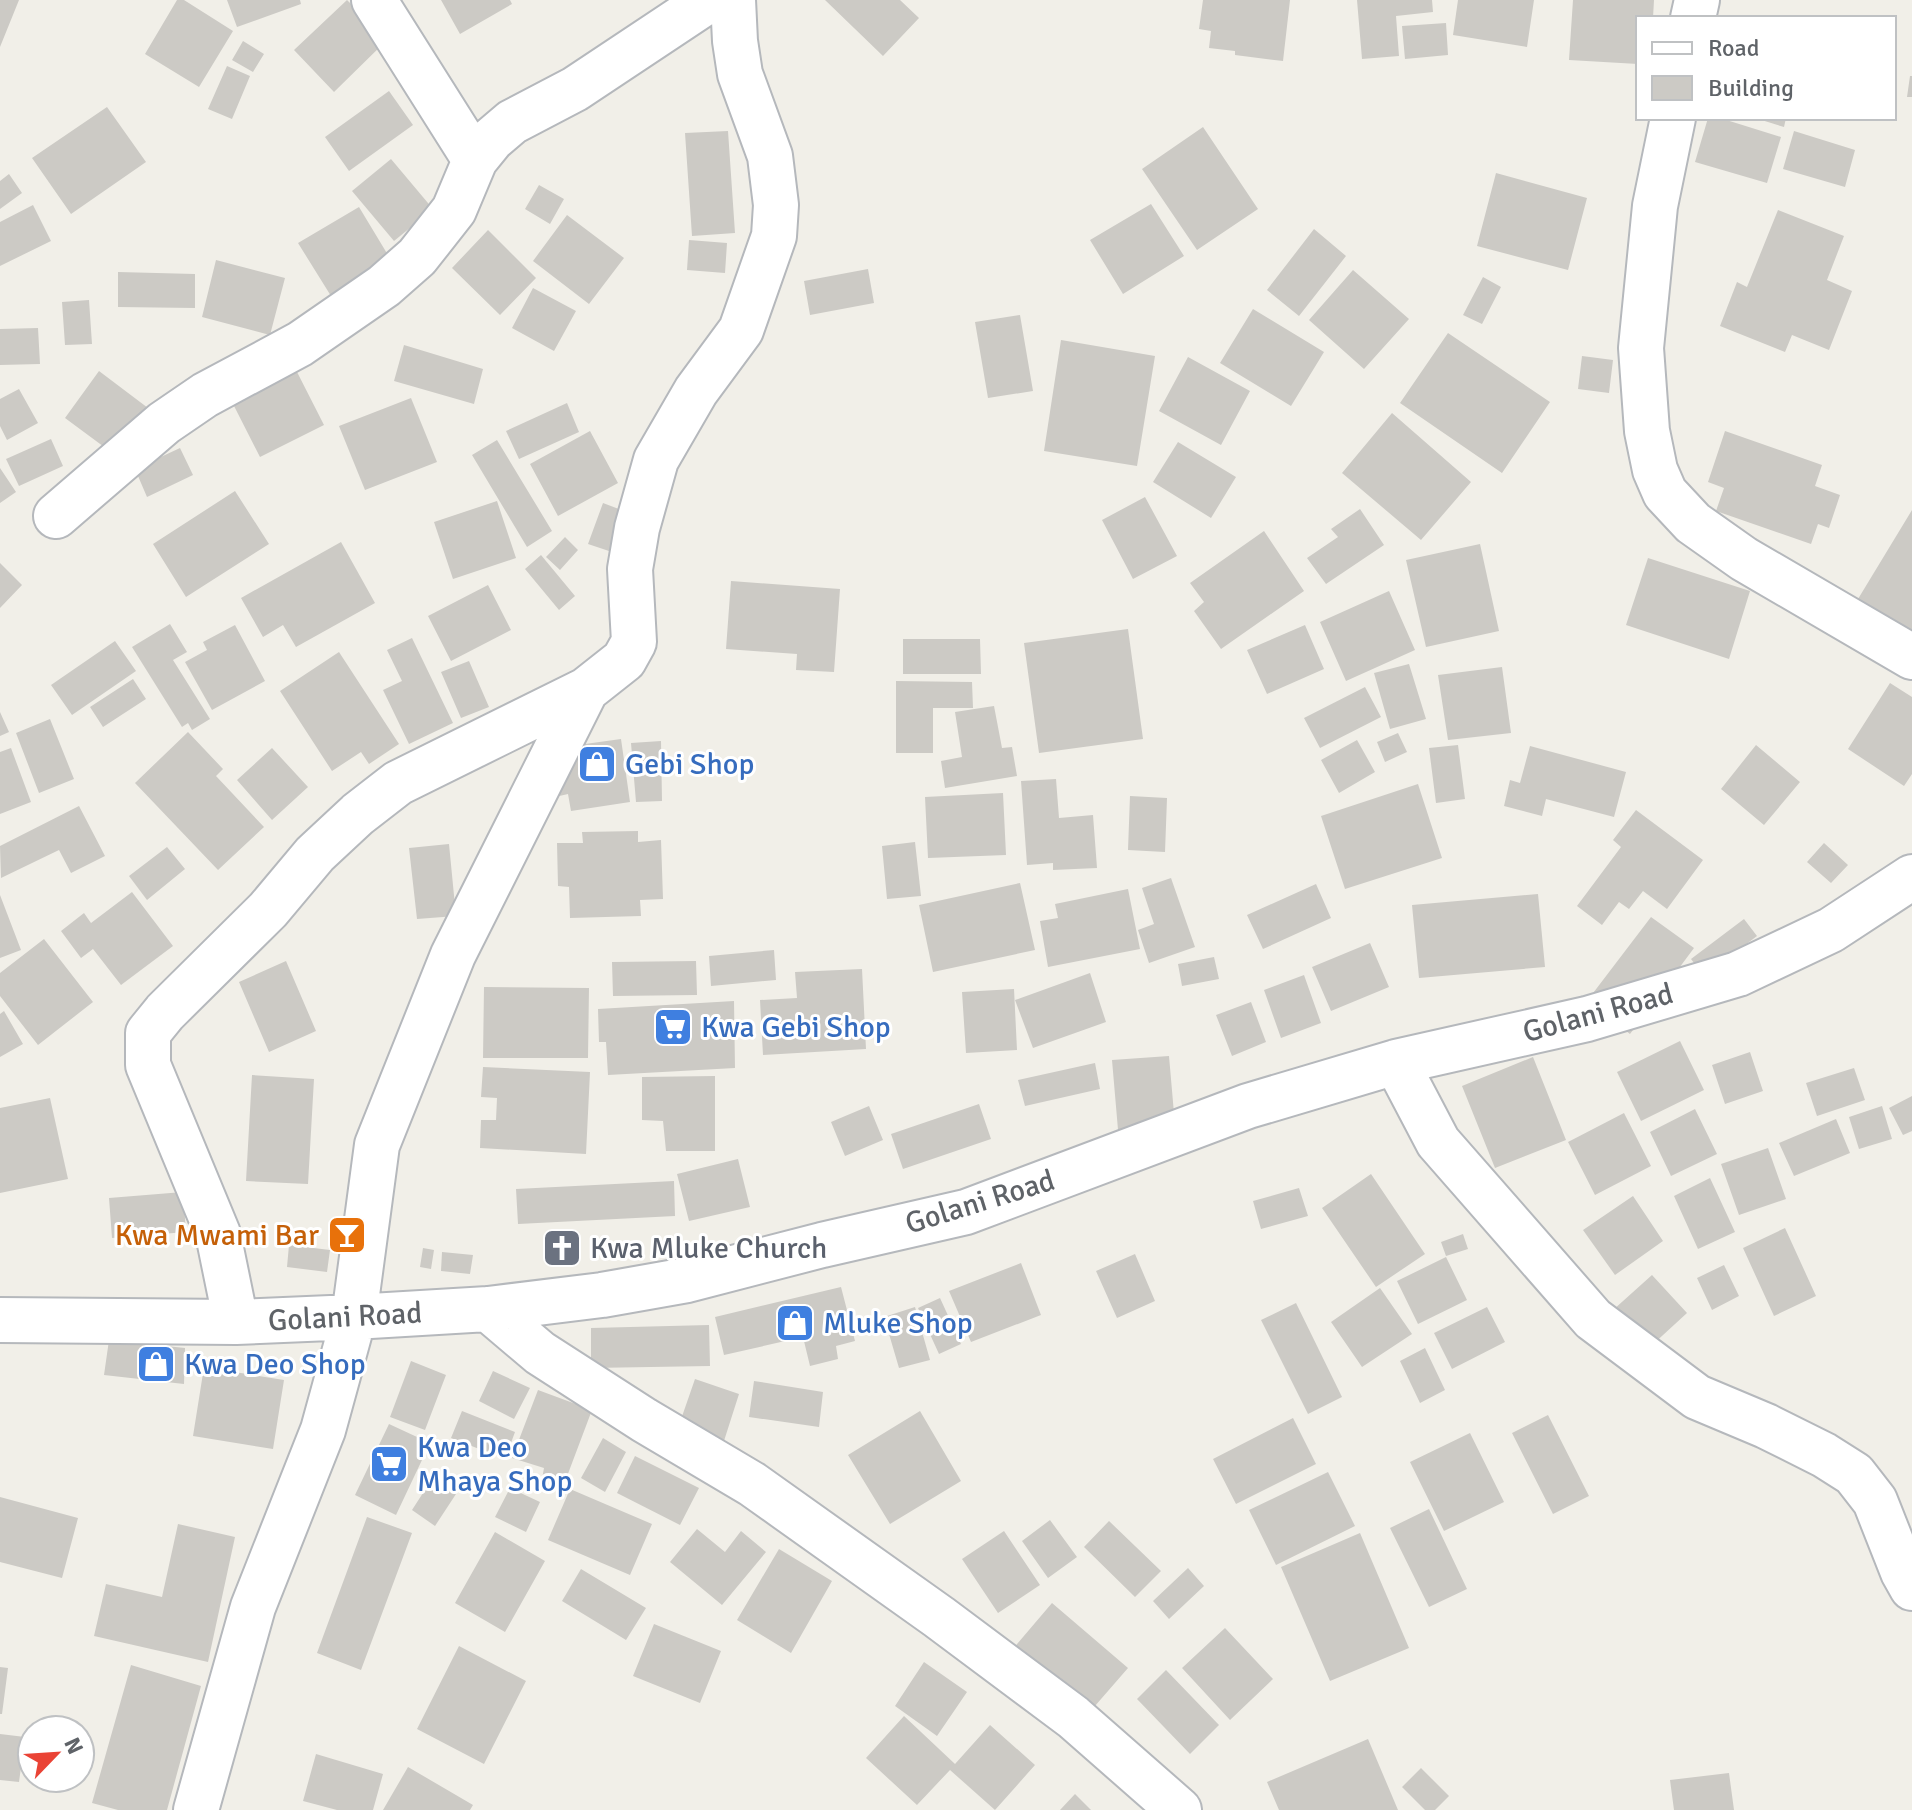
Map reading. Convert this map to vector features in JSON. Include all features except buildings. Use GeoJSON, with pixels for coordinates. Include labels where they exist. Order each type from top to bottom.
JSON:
{"type":"FeatureCollection","features":[{"type":"Feature","properties":{"kind":"street"},"geometry":{"type":"LineString","coordinates":[[374,0],[475,160]]}},
{"type":"Feature","properties":{"kind":"street"},"geometry":{"type":"LineString","coordinates":[[56,516],[164,423],[205,395],[300,344],[384,286],[417,257],[454,210],[475,160],[492,139],[512,122],[575,89],[709,0]]}},
{"type":"Feature","properties":{"kind":"street"},"geometry":{"type":"LineString","coordinates":[[236,1322],[218,1234],[148,1065],[148,1033],[165,1012],[268,910],[315,854],[358,814],[398,783],[586,690],[624,660],[634,642],[630,569],[637,528],[656,460],[696,391],[741,330],[774,236],[776,205],[770,156],[740,74],[733,0]]}},
{"type":"Feature","properties":{"kind":"street"},"geometry":{"type":"LineString","coordinates":[[1673,120],[1655,206],[1641,348],[1647,431],[1655,470],[1665,493],[1693,523],[1744,559],[1912,657]]}},
{"type":"Feature","properties":{"kind":"street"},"geometry":{"type":"LineString","coordinates":[[196,1810],[253,1607],[323,1430],[354,1317],[377,1145],[453,955],[586,690]]}},
{"type":"Feature","properties":{"kind":"street","name":"Golani Road"},"geometry":{"type":"LineString","coordinates":[[0,1320],[236,1322],[354,1317],[488,1309],[602,1295],[687,1280],[966,1212],[1248,1106],[1396,1062],[1587,1019],[1738,974],[1831,930],[1912,877]]}},
{"type":"Feature","properties":{"kind":"street"},"geometry":{"type":"LineString","coordinates":[[1396,1062],[1438,1142],[1593,1319],[1697,1397],[1824,1455],[1854,1474],[1875,1501],[1912,1588]]}},
{"type":"Feature","properties":{"kind":"street"},"geometry":{"type":"LineString","coordinates":[[488,1309],[540,1353],[752,1484],[939,1617],[1073,1717],[1179,1810]]}},
{"type":"Feature","properties":{"kind":"place","name":"Gebi Shop"},"geometry":{"type":"Point","coordinates":[597,764]}},
{"type":"Feature","properties":{"kind":"place","name":"Kwa Gebi Shop"},"geometry":{"type":"Point","coordinates":[673,1027]}},
{"type":"Feature","properties":{"kind":"place","name":"Kwa Mwami Bar"},"geometry":{"type":"Point","coordinates":[347,1235]}},
{"type":"Feature","properties":{"kind":"place","name":"Kwa Mluke Church"},"geometry":{"type":"Point","coordinates":[562,1248]}},
{"type":"Feature","properties":{"kind":"place","name":"Mluke Shop"},"geometry":{"type":"Point","coordinates":[795,1323]}},
{"type":"Feature","properties":{"kind":"place","name":"Kwa Deo Shop"},"geometry":{"type":"Point","coordinates":[156,1364]}},
{"type":"Feature","properties":{"kind":"place","name":"Kwa Deo Mhaya Shop"},"geometry":{"type":"Point","coordinates":[389,1464]}}]}
